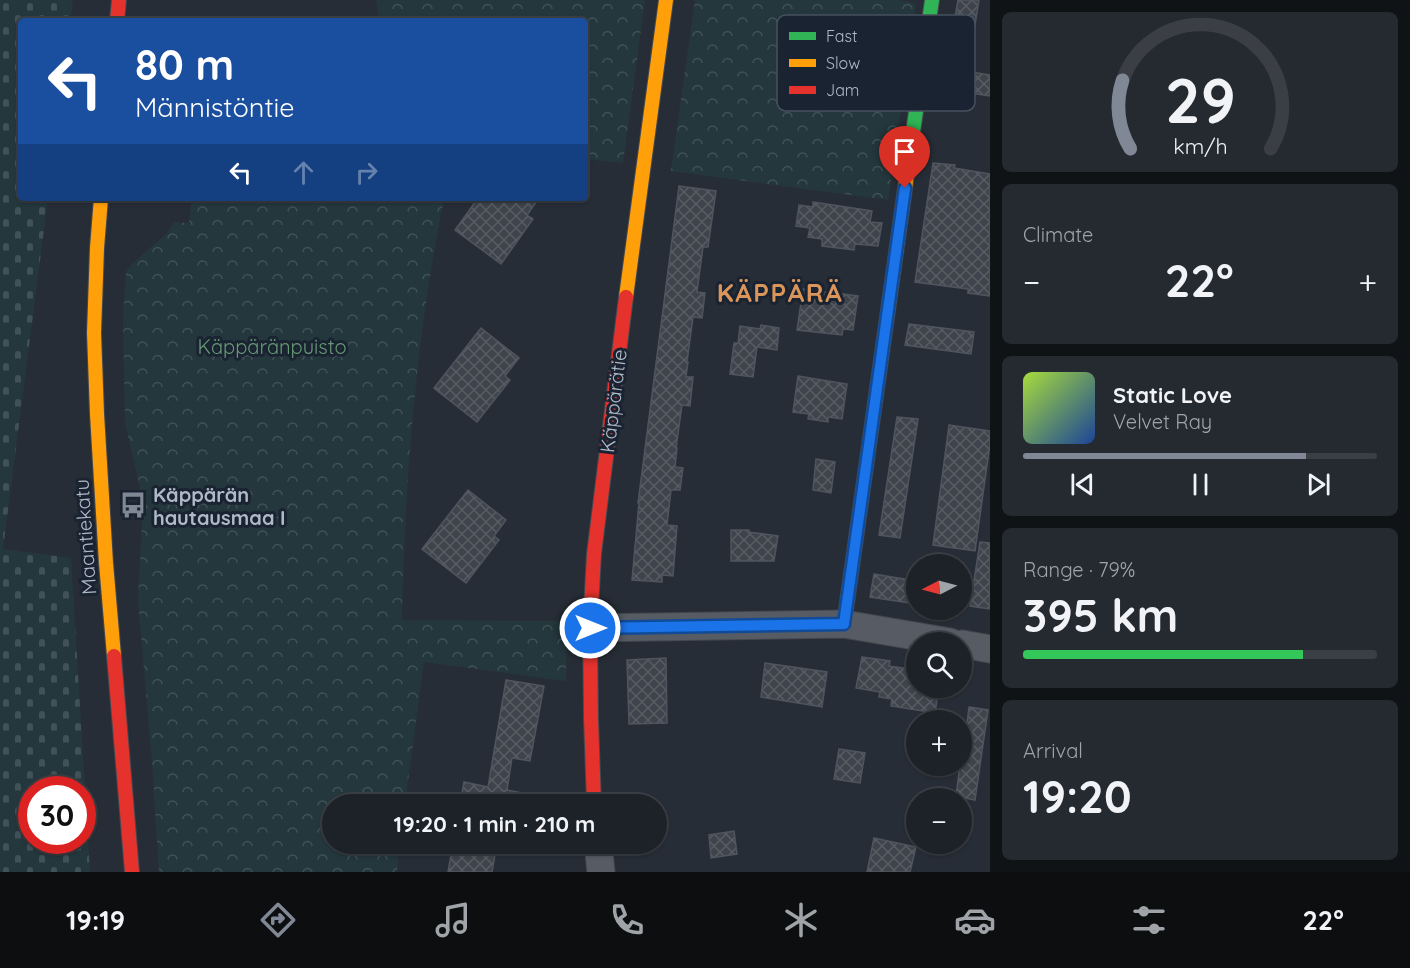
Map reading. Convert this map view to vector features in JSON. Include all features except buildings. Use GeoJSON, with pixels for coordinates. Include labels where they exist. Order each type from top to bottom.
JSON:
{"type":"FeatureCollection","features":[{"type":"Feature","properties":{"kind":"street"},"geometry":{"type":"LineString","coordinates":[[117,18],[119,0]]}},
{"type":"Feature","properties":{"kind":"street","name":"Käppärätie"},"geometry":{"type":"LineString","coordinates":[[594,794],[590,628],[595,542],[666,0]]}},
{"type":"Feature","properties":{"kind":"street"},"geometry":{"type":"LineString","coordinates":[[930,15],[932,0]]}},
{"type":"Feature","properties":{"kind":"street"},"geometry":{"type":"LineString","coordinates":[[844,624],[916,111]]}},
{"type":"Feature","properties":{"kind":"street","name":"Maantiekatu"},"geometry":{"type":"LineString","coordinates":[[101,201],[94,333],[97,414],[105,551],[132,872]]}},
{"type":"Feature","properties":{"kind":"street"},"geometry":{"type":"LineString","coordinates":[[590,628],[844,624],[906,635]]}},
{"type":"Feature","properties":{"kind":"street"},"geometry":{"type":"LineString","coordinates":[[972,646],[990,649]]}},
{"type":"Feature","properties":{"kind":"street"},"geometry":{"type":"LineString","coordinates":[[599,854],[601,872]]}},
{"type":"Feature","properties":{"kind":"green space"},"geometry":{"type":"Polygon","coordinates":[[[0,0],[73,0],[70,18],[18,18],[18,201],[48,201],[3,549],[71,558],[84,776],[18,776],[18,854],[89,854],[90,872],[0,872],[0,0]]]}},
{"type":"Feature","properties":{"kind":"green space"},"geometry":{"type":"Polygon","coordinates":[[[376,0],[645,0],[623,163],[588,159],[588,18],[379,18],[376,0]]]}},
{"type":"Feature","properties":{"kind":"green space"},"geometry":{"type":"Polygon","coordinates":[[[695,0],[898,0],[916,3],[914,15],[777,15],[777,111],[901,111],[888,200],[671,171],[695,0]]]}},
{"type":"Feature","properties":{"kind":"green space","name":"Käppäränpuisto"},"geometry":{"type":"Polygon","coordinates":[[[192,201],[443,201],[419,355],[409,461],[402,620],[567,621],[566,681],[424,662],[406,794],[322,794],[322,854],[399,854],[397,872],[159,872],[138,601],[142,522],[139,483],[125,423],[123,317],[126,272],[167,233],[174,222],[189,223],[192,201]]]}},
{"type":"Feature","properties":{"kind":"traffic: fast"},"geometry":{"type":"LineString","coordinates":[[930,15],[932,0]]}},
{"type":"Feature","properties":{"kind":"traffic: fast"},"geometry":{"type":"LineString","coordinates":[[911,146],[916,111]]}},
{"type":"Feature","properties":{"kind":"traffic: slow"},"geometry":{"type":"LineString","coordinates":[[626,297],[666,0]]}},
{"type":"Feature","properties":{"kind":"traffic: slow"},"geometry":{"type":"LineString","coordinates":[[844,624],[911,146]]}},
{"type":"Feature","properties":{"kind":"traffic: slow"},"geometry":{"type":"LineString","coordinates":[[101,201],[94,333],[106,563],[114,656]]}},
{"type":"Feature","properties":{"kind":"traffic: jam"},"geometry":{"type":"LineString","coordinates":[[117,18],[119,0]]}},
{"type":"Feature","properties":{"kind":"traffic: jam"},"geometry":{"type":"LineString","coordinates":[[594,794],[590,628],[594,554],[626,297]]}},
{"type":"Feature","properties":{"kind":"traffic: jam"},"geometry":{"type":"LineString","coordinates":[[114,656],[132,872]]}},
{"type":"Feature","properties":{"kind":"place","name":"Käppärän hautausmaa I"},"geometry":{"type":"Point","coordinates":[133,505]}},
{"type":"Feature","properties":{"kind":"district","name":"KÄPPÄRÄ"},"geometry":{"type":"Point","coordinates":[780,292]}},
{"type":"Feature","properties":{"kind":"route"},"geometry":{"type":"LineString","coordinates":[[590,628],[844,624],[905,188]]}}]}
